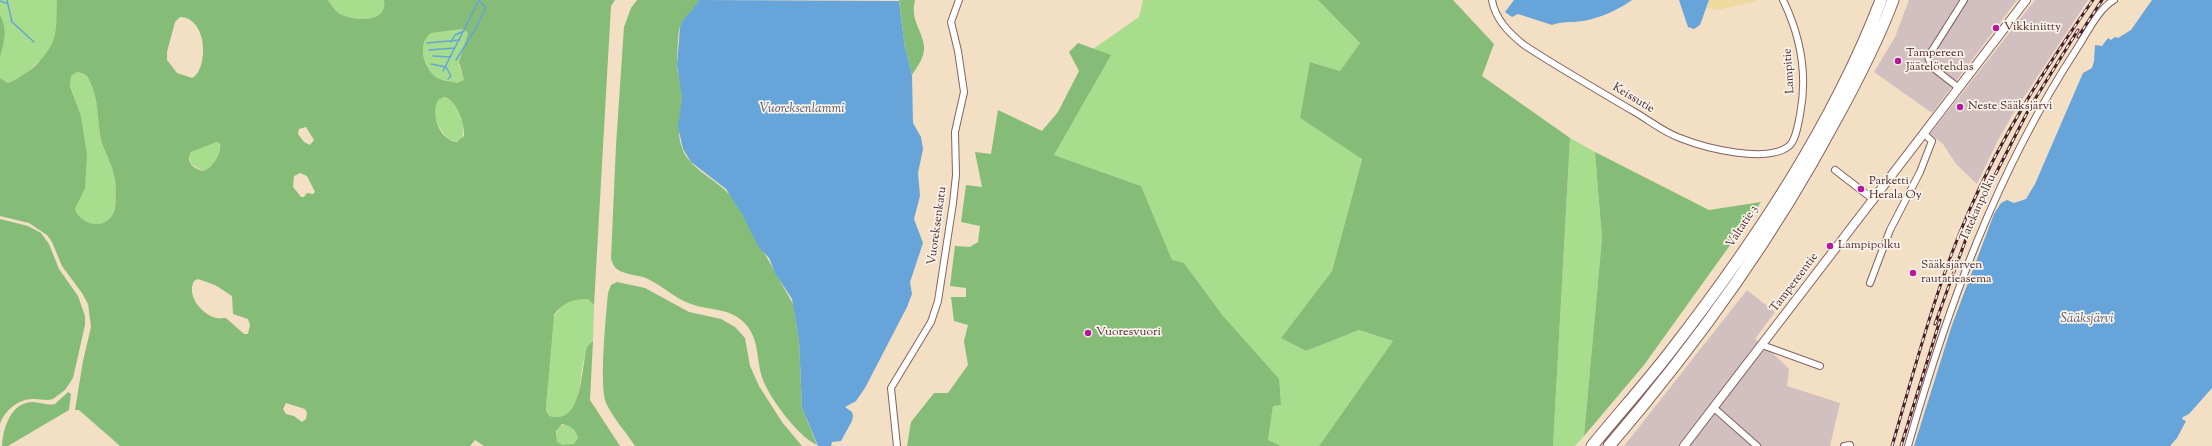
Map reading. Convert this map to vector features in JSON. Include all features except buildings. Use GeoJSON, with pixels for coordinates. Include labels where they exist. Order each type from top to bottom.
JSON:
{"type":"FeatureCollection","features":[{"type":"Feature","properties":{"kind":"highway","name":"Valtatie 3"},"geometry":{"type":"LineString","coordinates":[[1592,446],[1673,349],[1723,282],[1780,196],[1832,104],[1881,0]]}},
{"type":"Feature","properties":{"kind":"highway","name":"Valtatie 3"},"geometry":{"type":"LineString","coordinates":[[1609,446],[1709,322],[1766,240],[1815,159],[1853,88],[1893,0]]}},
{"type":"Feature","properties":{"kind":"main road","name":"Tampereentie"},"geometry":{"type":"LineString","coordinates":[[1684,446],[2026,0]]}},
{"type":"Feature","properties":{"kind":"street","name":"Vuoreksenkatu"},"geometry":{"type":"LineString","coordinates":[[897,446],[892,388],[931,322],[938,301],[953,203],[956,175],[954,132],[964,92],[958,51],[950,22],[959,0]]}},
{"type":"Feature","properties":{"kind":"street","name":"Keissutie"},"geometry":{"type":"LineString","coordinates":[[1492,0],[1498,17],[1514,36],[1524,44],[1673,135],[1719,149],[1758,154],[1778,152],[1792,143]]}},
{"type":"Feature","properties":{"kind":"street","name":"Lampitie"},"geometry":{"type":"LineString","coordinates":[[1783,0],[1795,24],[1802,64],[1802,104],[1792,143]]}},
{"type":"Feature","properties":{"kind":"street"},"geometry":{"type":"LineString","coordinates":[[1959,88],[1932,67],[1928,57],[1964,0]]}},
{"type":"Feature","properties":{"kind":"street","name":"Tatekanpolku"},"geometry":{"type":"LineString","coordinates":[[1908,446],[1937,350],[1956,294],[1973,249],[2006,173],[2037,113],[2100,14],[2114,0]]}},
{"type":"Feature","properties":{"kind":"street"},"geometry":{"type":"LineString","coordinates":[[1870,283],[1890,230],[1927,156],[1932,141],[1924,134]]}},
{"type":"Feature","properties":{"kind":"street"},"geometry":{"type":"LineString","coordinates":[[1835,170],[1874,200]]}},
{"type":"Feature","properties":{"kind":"street"},"geometry":{"type":"LineString","coordinates":[[1762,345],[1820,366]]}},
{"type":"Feature","properties":{"kind":"street"},"geometry":{"type":"LineString","coordinates":[[1714,408],[1757,446]]}},
{"type":"Feature","properties":{"kind":"shaded area"},"geometry":{"type":"Polygon","coordinates":[[[1909,0],[2017,0],[1932,113],[1874,72],[1895,37],[1909,0]]]}},
{"type":"Feature","properties":{"kind":"shaded area"},"geometry":{"type":"Polygon","coordinates":[[[2035,0],[2088,0],[2014,112],[1997,142],[1977,184],[1956,164],[1943,144],[1930,134],[2035,0]]]}},
{"type":"Feature","properties":{"kind":"shaded area"},"geometry":{"type":"Polygon","coordinates":[[[1747,290],[1775,312],[1755,339],[1789,369],[1787,386],[1840,403],[1830,446],[1624,446],[1747,290]]]}},
{"type":"Feature","properties":{"kind":"green space"},"geometry":{"type":"Polygon","coordinates":[[[0,0],[62,0],[61,58],[39,61],[24,75],[8,83],[0,78],[0,57],[2,48],[0,40],[0,0]]]}},
{"type":"Feature","properties":{"kind":"green space"},"geometry":{"type":"Polygon","coordinates":[[[57,0],[328,0],[340,14],[353,18],[368,19],[381,13],[384,8],[384,0],[615,0],[611,6],[594,305],[588,299],[573,300],[561,307],[554,315],[546,411],[551,416],[555,417],[564,415],[571,410],[576,401],[579,390],[587,347],[593,341],[590,400],[620,446],[484,446],[475,440],[470,446],[120,446],[79,410],[75,410],[83,361],[91,327],[88,304],[82,293],[62,266],[52,242],[47,235],[29,223],[0,216],[0,78],[8,83],[22,76],[40,61],[50,48],[55,36],[57,0]],[[180,17],[175,22],[167,52],[167,60],[177,73],[192,78],[201,66],[203,56],[201,35],[196,26],[189,20],[180,17]],[[463,29],[431,33],[424,43],[423,55],[431,73],[438,78],[457,83],[464,80],[459,62],[468,33],[463,29]],[[77,72],[71,76],[70,86],[81,116],[87,154],[85,188],[75,209],[84,220],[96,224],[102,223],[108,220],[115,208],[115,180],[113,170],[101,140],[95,94],[88,78],[77,72]],[[444,97],[439,99],[436,105],[436,118],[441,132],[446,137],[457,142],[464,136],[464,131],[462,119],[456,107],[449,99],[444,97]],[[306,127],[299,129],[298,134],[304,142],[310,145],[314,140],[306,127]],[[217,142],[191,152],[189,156],[191,164],[196,169],[203,171],[206,170],[216,160],[220,144],[217,142]],[[300,173],[294,176],[293,187],[301,197],[304,197],[307,193],[313,194],[315,192],[307,176],[300,173]],[[198,279],[194,281],[192,293],[197,304],[206,313],[216,318],[226,318],[244,334],[248,334],[250,325],[248,319],[233,314],[232,296],[215,285],[198,279]],[[286,403],[283,409],[286,414],[294,416],[302,422],[306,419],[307,413],[305,409],[286,403]],[[562,424],[556,431],[557,442],[562,445],[574,444],[578,438],[572,428],[568,425],[562,424]]]}},
{"type":"Feature","properties":{"kind":"green space"},"geometry":{"type":"Polygon","coordinates":[[[328,0],[384,0],[384,8],[381,13],[375,17],[368,19],[353,18],[338,13],[328,0]]]}},
{"type":"Feature","properties":{"kind":"green space"},"geometry":{"type":"Polygon","coordinates":[[[637,0],[699,0],[681,25],[679,33],[677,66],[682,96],[679,134],[682,149],[696,168],[723,188],[735,201],[793,304],[799,340],[802,408],[817,445],[809,440],[792,424],[769,392],[761,374],[754,337],[751,331],[740,319],[735,315],[723,311],[697,306],[685,301],[646,278],[618,270],[612,263],[616,145],[624,27],[631,8],[637,0]]]}},
{"type":"Feature","properties":{"kind":"green space"},"geometry":{"type":"Polygon","coordinates":[[[899,0],[915,0],[915,19],[923,40],[924,50],[922,58],[912,75],[905,48],[899,0]]]}},
{"type":"Feature","properties":{"kind":"green space"},"geometry":{"type":"Polygon","coordinates":[[[1143,0],[1318,0],[1360,43],[1340,71],[1311,62],[1300,118],[1362,158],[1332,271],[1281,338],[1306,351],[1359,330],[1393,341],[1319,446],[1281,446],[1268,440],[1273,406],[1281,405],[1223,316],[1184,263],[1172,261],[1141,186],[1054,155],[1110,56],[1093,49],[1139,17],[1143,0]]]}},
{"type":"Feature","properties":{"kind":"green space"},"geometry":{"type":"Polygon","coordinates":[[[1318,0],[1453,0],[1494,44],[1482,76],[1570,138],[1553,446],[1319,446],[1393,341],[1359,330],[1306,351],[1281,338],[1332,271],[1362,159],[1300,118],[1310,62],[1340,71],[1360,43],[1318,0]]]}},
{"type":"Feature","properties":{"kind":"green space"},"geometry":{"type":"Polygon","coordinates":[[[0,15],[5,31],[0,57],[0,15]]]}},
{"type":"Feature","properties":{"kind":"green space"},"geometry":{"type":"Polygon","coordinates":[[[463,29],[468,33],[459,65],[464,80],[457,83],[436,77],[431,73],[425,62],[423,55],[424,43],[431,33],[463,29]]]}},
{"type":"Feature","properties":{"kind":"green space"},"geometry":{"type":"Polygon","coordinates":[[[1078,43],[1111,55],[1054,155],[1141,186],[1172,260],[1184,263],[1223,316],[1279,379],[1281,405],[1273,406],[1268,440],[1281,446],[907,446],[911,422],[934,393],[948,393],[968,365],[964,341],[968,325],[954,321],[951,297],[966,297],[966,288],[950,286],[955,246],[970,247],[978,242],[980,226],[961,222],[966,185],[982,187],[975,152],[991,154],[998,110],[1042,131],[1058,112],[1079,71],[1069,52],[1078,43]]]}},
{"type":"Feature","properties":{"kind":"green space"},"geometry":{"type":"Polygon","coordinates":[[[77,72],[88,78],[95,94],[101,140],[113,170],[115,180],[115,208],[112,215],[108,220],[96,224],[84,220],[75,209],[81,195],[87,154],[81,116],[70,85],[71,76],[77,72]]]}},
{"type":"Feature","properties":{"kind":"green space"},"geometry":{"type":"Polygon","coordinates":[[[441,97],[447,98],[452,102],[460,115],[463,137],[460,142],[450,140],[438,125],[434,113],[437,102],[441,97]]]}},
{"type":"Feature","properties":{"kind":"green space"},"geometry":{"type":"Polygon","coordinates":[[[1570,138],[1595,152],[1602,238],[1584,436],[1575,446],[1553,446],[1570,138]]]}},
{"type":"Feature","properties":{"kind":"green space"},"geometry":{"type":"Polygon","coordinates":[[[217,142],[220,144],[218,156],[210,167],[203,171],[191,164],[189,156],[191,152],[217,142]]]}},
{"type":"Feature","properties":{"kind":"green space"},"geometry":{"type":"Polygon","coordinates":[[[1595,152],[1709,210],[1761,202],[1644,365],[1584,436],[1602,238],[1595,152]]]}},
{"type":"Feature","properties":{"kind":"green space"},"geometry":{"type":"Polygon","coordinates":[[[0,219],[28,226],[41,233],[49,244],[59,269],[78,296],[85,316],[85,325],[73,378],[65,390],[53,399],[28,399],[18,403],[5,414],[0,424],[0,219]]]}},
{"type":"Feature","properties":{"kind":"green space"},"geometry":{"type":"Polygon","coordinates":[[[617,282],[645,288],[689,312],[721,319],[735,327],[745,338],[750,366],[759,386],[782,422],[802,446],[635,446],[609,409],[604,394],[603,366],[608,293],[611,285],[617,282]]]}},
{"type":"Feature","properties":{"kind":"green space"},"geometry":{"type":"Polygon","coordinates":[[[575,299],[588,299],[594,305],[593,341],[587,349],[584,359],[578,396],[574,406],[568,413],[555,417],[548,414],[546,407],[552,319],[562,306],[575,299]]]}},
{"type":"Feature","properties":{"kind":"green space"},"geometry":{"type":"Polygon","coordinates":[[[68,392],[71,394],[69,410],[8,446],[2,446],[6,424],[19,406],[25,403],[33,402],[49,405],[55,404],[68,392]]]}},
{"type":"Feature","properties":{"kind":"green space"},"geometry":{"type":"Polygon","coordinates":[[[565,424],[571,427],[578,436],[576,442],[572,445],[560,445],[556,442],[557,428],[565,424]]]}},
{"type":"Feature","properties":{"kind":"sand"},"geometry":{"type":"Polygon","coordinates":[[[1709,0],[1757,1],[1718,10],[1707,8],[1709,0]]]}},
{"type":"Feature","properties":{"kind":"water","name":"Vuoreksenlammi"},"geometry":{"type":"Polygon","coordinates":[[[699,0],[899,1],[905,48],[912,75],[913,123],[921,137],[923,149],[918,173],[920,196],[914,219],[923,243],[910,282],[912,294],[907,307],[865,388],[856,401],[845,407],[852,412],[852,421],[841,441],[832,442],[831,446],[818,446],[802,408],[799,340],[792,299],[775,273],[769,258],[758,246],[742,214],[726,189],[691,162],[683,149],[678,127],[682,97],[677,65],[680,27],[681,23],[699,0]]]}},
{"type":"Feature","properties":{"kind":"water"},"geometry":{"type":"Polygon","coordinates":[[[1514,0],[1632,0],[1615,10],[1596,18],[1552,25],[1518,14],[1512,17],[1505,12],[1514,0]]]}},
{"type":"Feature","properties":{"kind":"water"},"geometry":{"type":"Polygon","coordinates":[[[1679,0],[1709,0],[1700,25],[1694,29],[1688,27],[1679,0]]]}},
{"type":"Feature","properties":{"kind":"water","name":"Sääksjärvi"},"geometry":{"type":"Polygon","coordinates":[[[2152,0],[2212,0],[2212,388],[2189,414],[2183,417],[2182,419],[2186,421],[2177,438],[2170,446],[1914,446],[1952,325],[1994,214],[2001,203],[2007,200],[2014,203],[2026,199],[2035,184],[2083,73],[2092,68],[2095,45],[2102,46],[2108,38],[2111,40],[2115,37],[2118,38],[2131,30],[2152,0]]]}},
{"type":"Feature","properties":{"kind":"waterway"},"geometry":{"type":"LineString","coordinates":[[7,0],[12,22],[34,42]]}},
{"type":"Feature","properties":{"kind":"waterway"},"geometry":{"type":"LineString","coordinates":[[443,71],[479,0]]}},
{"type":"Feature","properties":{"kind":"waterway"},"geometry":{"type":"LineString","coordinates":[[0,1],[8,4]]}},
{"type":"Feature","properties":{"kind":"waterway"},"geometry":{"type":"LineString","coordinates":[[456,60],[477,26],[486,7],[479,1]]}},
{"type":"Feature","properties":{"kind":"waterway"},"geometry":{"type":"LineString","coordinates":[[451,42],[455,35],[464,31]]}},
{"type":"Feature","properties":{"kind":"waterway"},"geometry":{"type":"LineString","coordinates":[[427,43],[460,40]]}},
{"type":"Feature","properties":{"kind":"waterway"},"geometry":{"type":"LineString","coordinates":[[429,50],[455,48]]}},
{"type":"Feature","properties":{"kind":"waterway"},"geometry":{"type":"LineString","coordinates":[[433,56],[451,57]]}},
{"type":"Feature","properties":{"kind":"waterway"},"geometry":{"type":"LineString","coordinates":[[431,64],[446,67],[451,76],[448,79]]}},
{"type":"Feature","properties":{"kind":"railway"},"geometry":{"type":"LineString","coordinates":[[1892,446],[1936,298],[1946,268],[1969,211],[2010,129],[2058,51],[2093,0]]}},
{"type":"Feature","properties":{"kind":"railway"},"geometry":{"type":"LineString","coordinates":[[2078,37],[2102,0]]}},
{"type":"Feature","properties":{"kind":"railway"},"geometry":{"type":"LineString","coordinates":[[1935,324],[1975,214],[2030,107],[2078,30]]}},
{"type":"Feature","properties":{"kind":"railway"},"geometry":{"type":"LineString","coordinates":[[1901,446],[1940,320]]}},
{"type":"Feature","properties":{"kind":"place","name":"Vikkiniitty"},"geometry":{"type":"Point","coordinates":[1996,28]}},
{"type":"Feature","properties":{"kind":"place","name":"Tampereen Jäätelötehdas"},"geometry":{"type":"Point","coordinates":[1898,61]}},
{"type":"Feature","properties":{"kind":"place","name":"Neste Sääksjärvi"},"geometry":{"type":"Point","coordinates":[1960,107]}},
{"type":"Feature","properties":{"kind":"place","name":"Parketti Herala Oy"},"geometry":{"type":"Point","coordinates":[1861,189]}},
{"type":"Feature","properties":{"kind":"place","name":"Lampipolku"},"geometry":{"type":"Point","coordinates":[1830,246]}},
{"type":"Feature","properties":{"kind":"place","name":"Sääksjärven rautatieasema"},"geometry":{"type":"Point","coordinates":[1913,273]}},
{"type":"Feature","properties":{"kind":"place","name":"Vuoresvuori"},"geometry":{"type":"Point","coordinates":[1088,333]}}]}
